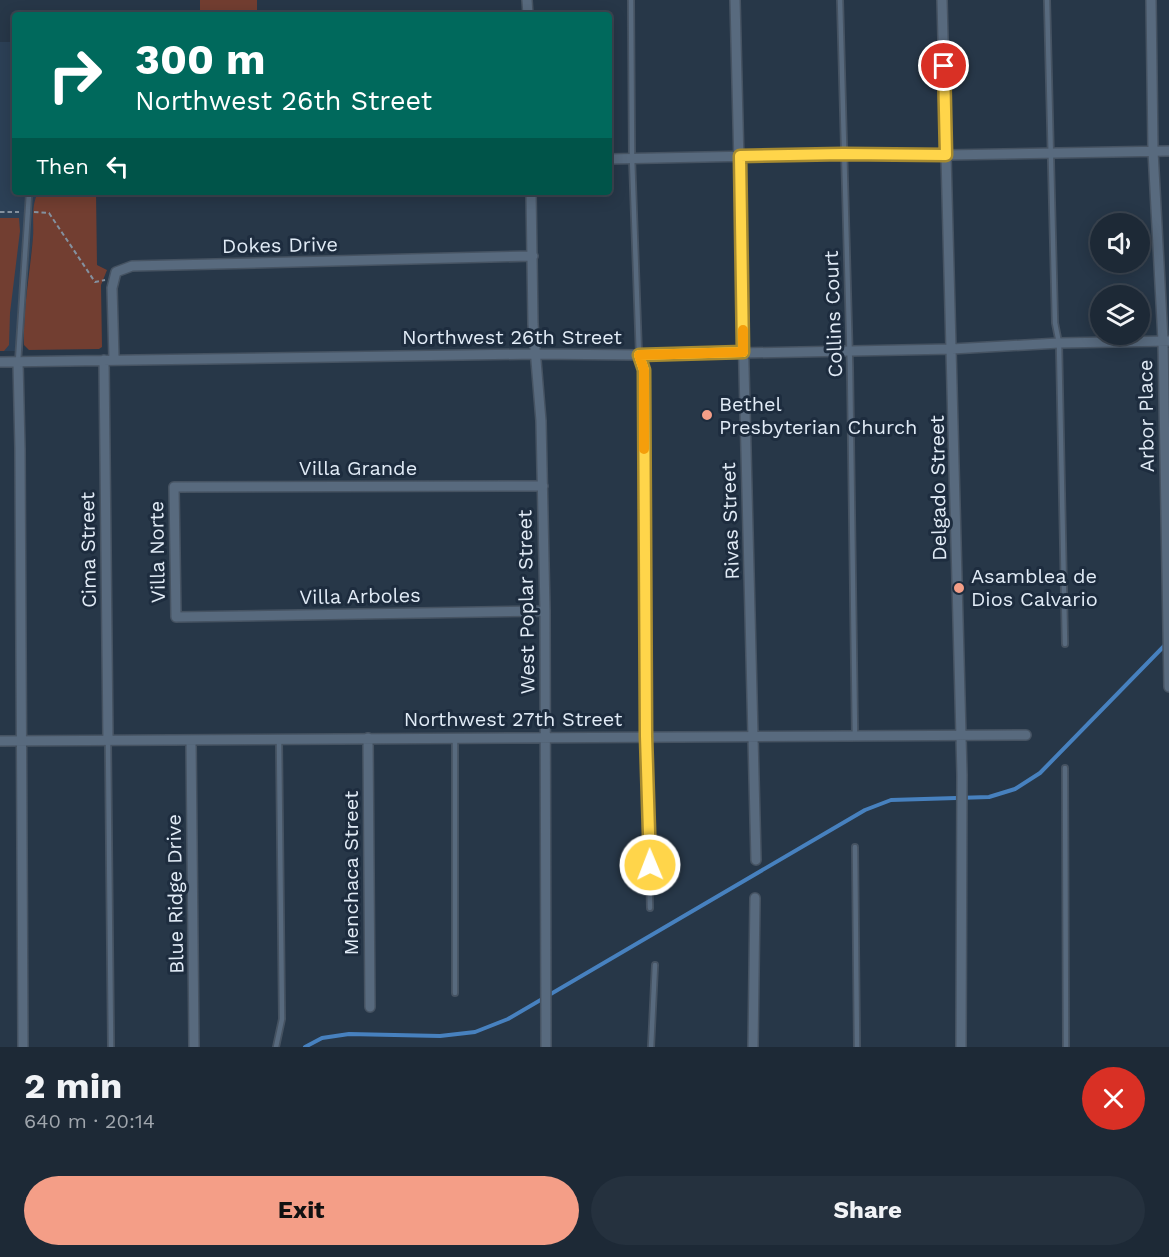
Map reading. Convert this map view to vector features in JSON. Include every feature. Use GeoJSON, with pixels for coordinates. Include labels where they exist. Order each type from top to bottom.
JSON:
{"type":"FeatureCollection","features":[{"type":"Feature","properties":{"kind":"street","name":"Rivas Street"},"geometry":{"type":"LineString","coordinates":[[735,0],[756,860]]}},
{"type":"Feature","properties":{"kind":"street","name":"Delgado Street"},"geometry":{"type":"LineString","coordinates":[[942,0],[962,775],[961,1047]]}},
{"type":"Feature","properties":{"kind":"street","name":"Arbor Place"},"geometry":{"type":"LineString","coordinates":[[1151,0],[1153,151],[1166,341],[1169,687]]}},
{"type":"Feature","properties":{"kind":"street"},"geometry":{"type":"LineString","coordinates":[[612,159],[1169,151]]}},
{"type":"Feature","properties":{"kind":"street","name":"West Poplar Street"},"geometry":{"type":"LineString","coordinates":[[531,195],[533,324],[541,422],[543,486],[546,1047]]}},
{"type":"Feature","properties":{"kind":"street","name":"Dokes Drive"},"geometry":{"type":"LineString","coordinates":[[113,278],[118,271],[132,266],[533,256]]}},
{"type":"Feature","properties":{"kind":"street"},"geometry":{"type":"LineString","coordinates":[[109,359],[113,278]]}},
{"type":"Feature","properties":{"kind":"street","name":"Northwest 26th Street"},"geometry":{"type":"LineString","coordinates":[[0,362],[535,354],[639,355],[952,349],[1059,343],[1166,341]]}},
{"type":"Feature","properties":{"kind":"street","name":"Cima Street"},"geometry":{"type":"LineString","coordinates":[[108,740],[109,359]]}},
{"type":"Feature","properties":{"kind":"street"},"geometry":{"type":"LineString","coordinates":[[18,362],[23,1047]]}},
{"type":"Feature","properties":{"kind":"street","name":"Villa Grande"},"geometry":{"type":"LineString","coordinates":[[174,488],[543,486]]}},
{"type":"Feature","properties":{"kind":"street","name":"Villa Norte"},"geometry":{"type":"LineString","coordinates":[[174,488],[176,616]]}},
{"type":"Feature","properties":{"kind":"street","name":"Villa Arboles"},"geometry":{"type":"LineString","coordinates":[[176,616],[545,611]]}},
{"type":"Feature","properties":{"kind":"street","name":"Northwest 27th Street"},"geometry":{"type":"LineString","coordinates":[[0,741],[1026,735]]}},
{"type":"Feature","properties":{"kind":"street","name":"Menchaca Street"},"geometry":{"type":"LineString","coordinates":[[368,738],[370,1007]]}},
{"type":"Feature","properties":{"kind":"street","name":"Blue Ridge Drive"},"geometry":{"type":"LineString","coordinates":[[191,740],[194,1047]]}},
{"type":"Feature","properties":{"kind":"street"},"geometry":{"type":"LineString","coordinates":[[753,1047],[755,898]]}},
{"type":"Feature","properties":{"kind":"lane"},"geometry":{"type":"LineString","coordinates":[[631,0],[632,158],[639,355],[644,370],[646,736],[651,908]]}},
{"type":"Feature","properties":{"kind":"lane","name":"Collins Court"},"geometry":{"type":"LineString","coordinates":[[840,0],[850,368],[855,736]]}},
{"type":"Feature","properties":{"kind":"lane"},"geometry":{"type":"LineString","coordinates":[[1047,0],[1055,323],[1059,343],[1065,644]]}},
{"type":"Feature","properties":{"kind":"lane"},"geometry":{"type":"LineString","coordinates":[[18,362],[29,195]]}},
{"type":"Feature","properties":{"kind":"lane"},"geometry":{"type":"LineString","coordinates":[[455,738],[455,993]]}},
{"type":"Feature","properties":{"kind":"lane"},"geometry":{"type":"LineString","coordinates":[[108,740],[111,1047]]}},
{"type":"Feature","properties":{"kind":"lane"},"geometry":{"type":"LineString","coordinates":[[276,1047],[282,1019],[279,740]]}},
{"type":"Feature","properties":{"kind":"lane"},"geometry":{"type":"LineString","coordinates":[[1065,768],[1066,1047]]}},
{"type":"Feature","properties":{"kind":"lane"},"geometry":{"type":"LineString","coordinates":[[855,847],[856,1047]]}},
{"type":"Feature","properties":{"kind":"lane"},"geometry":{"type":"LineString","coordinates":[[651,1047],[655,965]]}},
{"type":"Feature","properties":{"kind":"path"},"geometry":{"type":"LineString","coordinates":[[0,212],[19,212]]}},
{"type":"Feature","properties":{"kind":"path"},"geometry":{"type":"LineString","coordinates":[[34,212],[50,213],[95,282],[113,278]]}},
{"type":"Feature","properties":{"kind":"shaded area"},"geometry":{"type":"Polygon","coordinates":[[[200,0],[257,0],[257,12],[200,12],[200,0]]]}},
{"type":"Feature","properties":{"kind":"shaded area"},"geometry":{"type":"Polygon","coordinates":[[[0,42],[12,42],[12,195],[42,195],[35,200],[34,206],[33,238],[23,315],[23,351],[0,351],[0,42]]]}},
{"type":"Feature","properties":{"kind":"shaded area"},"geometry":{"type":"Polygon","coordinates":[[[37,195],[96,195],[97,265],[107,270],[101,285],[102,347],[99,349],[29,350],[24,345],[34,205],[37,195]]]}},
{"type":"Feature","properties":{"kind":"shaded area"},"geometry":{"type":"Polygon","coordinates":[[[0,218],[19,218],[20,231],[10,313],[9,345],[4,351],[0,351],[0,218]]]}},
{"type":"Feature","properties":{"kind":"waterway"},"geometry":{"type":"LineString","coordinates":[[305,1047],[322,1038],[349,1034],[440,1036],[475,1032],[508,1019],[865,810],[891,800],[989,797],[1015,789],[1040,773],[1167,643]]}},
{"type":"Feature","properties":{"kind":"slow traffic"},"geometry":{"type":"LineString","coordinates":[[644,449],[644,370],[639,355],[743,352],[743,330]]}},
{"type":"Feature","properties":{"kind":"place","name":"Bethel Presbyterian Church"},"geometry":{"type":"Point","coordinates":[707,415]}},
{"type":"Feature","properties":{"kind":"place","name":"Asamblea de Dios Calvario"},"geometry":{"type":"Point","coordinates":[959,588]}},
{"type":"Feature","properties":{"kind":"route"},"geometry":{"type":"LineString","coordinates":[[650,865],[646,736],[644,370],[639,355],[743,352],[740,156],[946,155],[944,66]]}}]}
